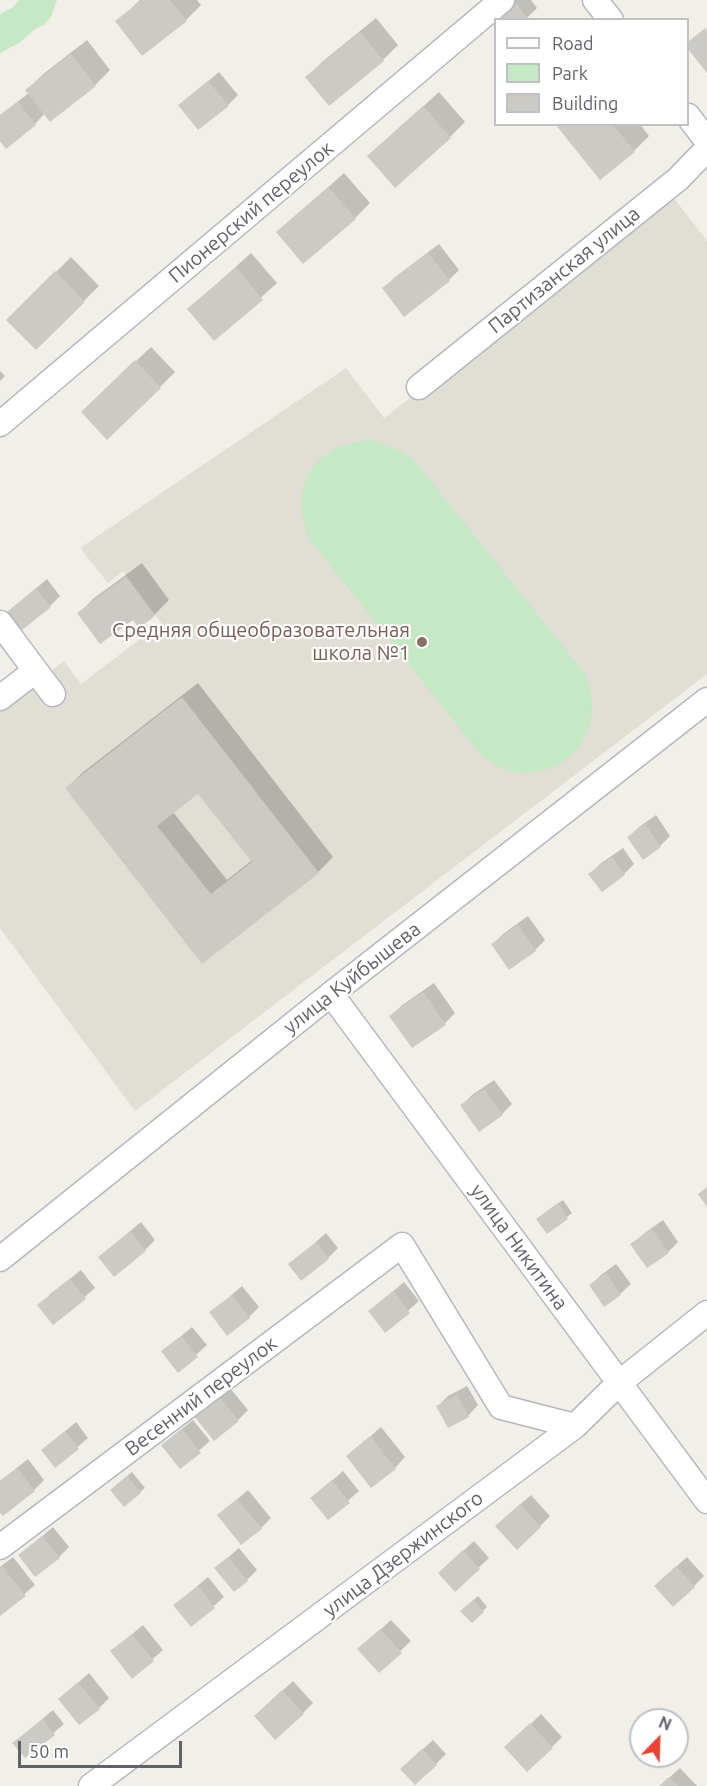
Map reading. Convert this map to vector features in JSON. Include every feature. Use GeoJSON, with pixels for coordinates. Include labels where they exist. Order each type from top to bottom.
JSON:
{"type":"FeatureCollection","features":[{"type":"Feature","properties":{"kind":"street","name":"Пионерский переулок"},"geometry":{"type":"LineString","coordinates":[[0,424],[502,0]]}},
{"type":"Feature","properties":{"kind":"street"},"geometry":{"type":"LineString","coordinates":[[595,0],[609,18]]}},
{"type":"Feature","properties":{"kind":"street"},"geometry":{"type":"LineString","coordinates":[[689,118],[707,141]]}},
{"type":"Feature","properties":{"kind":"street","name":"Партизанская улица"},"geometry":{"type":"LineString","coordinates":[[418,387],[678,179],[707,149]]}},
{"type":"Feature","properties":{"kind":"street"},"geometry":{"type":"LineString","coordinates":[[0,623],[53,694]]}},
{"type":"Feature","properties":{"kind":"street"},"geometry":{"type":"LineString","coordinates":[[0,698],[35,671]]}},
{"type":"Feature","properties":{"kind":"street","name":"улица Куйбышева"},"geometry":{"type":"LineString","coordinates":[[0,1259],[331,994],[707,700]]}},
{"type":"Feature","properties":{"kind":"street","name":"улица Никитина"},"geometry":{"type":"LineString","coordinates":[[331,994],[707,1501]]}},
{"type":"Feature","properties":{"kind":"street","name":"Весенний переулок"},"geometry":{"type":"LineString","coordinates":[[0,1547],[402,1245],[501,1407],[575,1426]]}},
{"type":"Feature","properties":{"kind":"street","name":"улица Дзержинского"},"geometry":{"type":"LineString","coordinates":[[91,1786],[575,1426],[619,1383],[707,1313]]}},
{"type":"Feature","properties":{"kind":"shaded area","name":"Средняя общеобразовательная школа №1"},"geometry":{"type":"Polygon","coordinates":[[[673,197],[707,241],[707,674],[135,1111],[0,928],[0,709],[64,661],[81,684],[161,623],[123,571],[108,583],[80,548],[346,368],[384,418],[673,197]]]}},
{"type":"Feature","properties":{"kind":"green space"},"geometry":{"type":"Polygon","coordinates":[[[19,0],[57,0],[51,17],[44,25],[0,53],[0,14],[13,7],[19,0]]]}},
{"type":"Feature","properties":{"kind":"green space"},"geometry":{"type":"Polygon","coordinates":[[[370,440],[392,447],[413,459],[585,674],[591,694],[592,713],[579,747],[566,760],[550,768],[531,772],[510,771],[482,756],[310,540],[304,521],[302,503],[304,486],[310,472],[333,450],[370,440]]]}},
{"type":"Feature","properties":{"kind":"building"},"geometry":{"type":"Polygon","coordinates":[[[142,0],[170,0],[187,21],[142,56],[115,21],[142,0]]]}},
{"type":"Feature","properties":{"kind":"building"},"geometry":{"type":"Polygon","coordinates":[[[513,0],[527,18],[499,18],[492,9],[513,0]]]}},
{"type":"Feature","properties":{"kind":"building"},"geometry":{"type":"Polygon","coordinates":[[[705,28],[707,31],[707,73],[689,50],[689,41],[705,28]]]}},
{"type":"Feature","properties":{"kind":"building"},"geometry":{"type":"Polygon","coordinates":[[[360,32],[384,61],[329,106],[305,77],[360,32]]]}},
{"type":"Feature","properties":{"kind":"building"},"geometry":{"type":"Polygon","coordinates":[[[71,54],[96,86],[50,122],[25,90],[71,54]]]}},
{"type":"Feature","properties":{"kind":"building"},"geometry":{"type":"Polygon","coordinates":[[[208,81],[229,106],[198,130],[178,105],[208,81]]]}},
{"type":"Feature","properties":{"kind":"building"},"geometry":{"type":"Polygon","coordinates":[[[18,102],[36,125],[6,149],[0,141],[0,115],[18,102]]]}},
{"type":"Feature","properties":{"kind":"building"},"geometry":{"type":"Polygon","coordinates":[[[423,106],[451,138],[395,188],[367,156],[423,106]]]}},
{"type":"Feature","properties":{"kind":"building"},"geometry":{"type":"Polygon","coordinates":[[[557,126],[614,126],[635,152],[600,180],[557,126]]]}},
{"type":"Feature","properties":{"kind":"building"},"geometry":{"type":"Polygon","coordinates":[[[328,187],[356,219],[303,264],[276,232],[328,187]]]}},
{"type":"Feature","properties":{"kind":"building"},"geometry":{"type":"Polygon","coordinates":[[[428,253],[450,281],[404,317],[382,288],[428,253]]]}},
{"type":"Feature","properties":{"kind":"building"},"geometry":{"type":"Polygon","coordinates":[[[236,267],[263,300],[214,341],[187,309],[236,267]]]}},
{"type":"Feature","properties":{"kind":"building"},"geometry":{"type":"Polygon","coordinates":[[[55,271],[85,302],[36,350],[6,320],[55,271]]]}},
{"type":"Feature","properties":{"kind":"building"},"geometry":{"type":"Polygon","coordinates":[[[135,360],[161,388],[107,440],[81,412],[135,360]]]}},
{"type":"Feature","properties":{"kind":"building"},"geometry":{"type":"Polygon","coordinates":[[[126,577],[155,616],[139,628],[133,620],[100,644],[77,613],[126,577]]]}},
{"type":"Feature","properties":{"kind":"building"},"geometry":{"type":"Polygon","coordinates":[[[36,588],[51,607],[17,634],[2,616],[36,588]]]}},
{"type":"Feature","properties":{"kind":"building"},"geometry":{"type":"Polygon","coordinates":[[[182,697],[319,873],[202,964],[65,788],[182,697]],[[198,794],[157,826],[211,894],[252,862],[198,794]]]}},
{"type":"Feature","properties":{"kind":"building"},"geometry":{"type":"Polygon","coordinates":[[[645,824],[661,847],[643,860],[627,837],[645,824]]]}},
{"type":"Feature","properties":{"kind":"building"},"geometry":{"type":"Polygon","coordinates":[[[612,857],[625,875],[602,892],[588,874],[612,857]]]}},
{"type":"Feature","properties":{"kind":"building"},"geometry":{"type":"Polygon","coordinates":[[[518,925],[536,951],[509,970],[491,944],[518,925]]]}},
{"type":"Feature","properties":{"kind":"building"},"geometry":{"type":"Polygon","coordinates":[[[423,992],[446,1025],[412,1048],[389,1016],[423,992]]]}},
{"type":"Feature","properties":{"kind":"building"},"geometry":{"type":"Polygon","coordinates":[[[484,1089],[503,1115],[479,1132],[460,1105],[484,1089]]]}},
{"type":"Feature","properties":{"kind":"building"},"geometry":{"type":"Polygon","coordinates":[[[707,1187],[707,1207],[698,1194],[707,1187]]]}},
{"type":"Feature","properties":{"kind":"building"},"geometry":{"type":"Polygon","coordinates":[[[558,1203],[568,1219],[547,1234],[536,1219],[558,1203]]]}},
{"type":"Feature","properties":{"kind":"building"},"geometry":{"type":"Polygon","coordinates":[[[652,1229],[669,1253],[647,1268],[630,1244],[652,1229]]]}},
{"type":"Feature","properties":{"kind":"building"},"geometry":{"type":"Polygon","coordinates":[[[130,1231],[146,1251],[114,1277],[98,1257],[130,1231]]]}},
{"type":"Feature","properties":{"kind":"building"},"geometry":{"type":"Polygon","coordinates":[[[316,1242],[329,1259],[301,1281],[288,1264],[316,1242]]]}},
{"type":"Feature","properties":{"kind":"building"},"geometry":{"type":"Polygon","coordinates":[[[606,1273],[621,1295],[604,1307],[589,1285],[606,1273]]]}},
{"type":"Feature","properties":{"kind":"building"},"geometry":{"type":"Polygon","coordinates":[[[70,1279],[86,1299],[53,1325],[37,1305],[70,1279]]]}},
{"type":"Feature","properties":{"kind":"building"},"geometry":{"type":"Polygon","coordinates":[[[393,1291],[410,1313],[385,1333],[368,1311],[393,1291]]]}},
{"type":"Feature","properties":{"kind":"building"},"geometry":{"type":"Polygon","coordinates":[[[232,1295],[250,1318],[227,1336],[209,1312],[232,1295]]]}},
{"type":"Feature","properties":{"kind":"building"},"geometry":{"type":"Polygon","coordinates":[[[181,1336],[198,1357],[178,1373],[161,1351],[181,1336]]]}},
{"type":"Feature","properties":{"kind":"building"},"geometry":{"type":"Polygon","coordinates":[[[457,1395],[469,1417],[448,1428],[436,1406],[457,1395]]]}},
{"type":"Feature","properties":{"kind":"building"},"geometry":{"type":"Polygon","coordinates":[[[219,1397],[239,1421],[214,1441],[194,1416],[219,1397]]]}},
{"type":"Feature","properties":{"kind":"building"},"geometry":{"type":"Polygon","coordinates":[[[182,1429],[201,1453],[180,1469],[161,1445],[182,1429]]]}},
{"type":"Feature","properties":{"kind":"building"},"geometry":{"type":"Polygon","coordinates":[[[65,1431],[79,1449],[55,1468],[41,1450],[65,1431]]]}},
{"type":"Feature","properties":{"kind":"building"},"geometry":{"type":"Polygon","coordinates":[[[370,1436],[396,1469],[371,1488],[346,1456],[370,1436]]]}},
{"type":"Feature","properties":{"kind":"building"},"geometry":{"type":"Polygon","coordinates":[[[17,1468],[35,1491],[3,1516],[0,1513],[0,1481],[17,1468]]]}},
{"type":"Feature","properties":{"kind":"building"},"geometry":{"type":"Polygon","coordinates":[[[127,1476],[141,1493],[124,1507],[110,1490],[127,1476]]]}},
{"type":"Feature","properties":{"kind":"building"},"geometry":{"type":"Polygon","coordinates":[[[332,1480],[350,1503],[328,1520],[310,1498],[332,1480]]]}},
{"type":"Feature","properties":{"kind":"building"},"geometry":{"type":"Polygon","coordinates":[[[237,1499],[262,1529],[241,1545],[217,1515],[237,1499]]]}},
{"type":"Feature","properties":{"kind":"building"},"geometry":{"type":"Polygon","coordinates":[[[520,1504],[541,1527],[517,1550],[495,1526],[520,1504]]]}},
{"type":"Feature","properties":{"kind":"building"},"geometry":{"type":"Polygon","coordinates":[[[42,1536],[60,1558],[35,1577],[18,1555],[42,1536]]]}},
{"type":"Feature","properties":{"kind":"building"},"geometry":{"type":"Polygon","coordinates":[[[463,1550],[480,1569],[455,1592],[438,1573],[463,1550]]]}},
{"type":"Feature","properties":{"kind":"building"},"geometry":{"type":"Polygon","coordinates":[[[228,1557],[248,1581],[234,1592],[214,1568],[228,1557]]]}},
{"type":"Feature","properties":{"kind":"building"},"geometry":{"type":"Polygon","coordinates":[[[2,1566],[26,1596],[0,1616],[0,1568],[2,1566]]]}},
{"type":"Feature","properties":{"kind":"building"},"geometry":{"type":"Polygon","coordinates":[[[676,1566],[695,1587],[673,1607],[654,1586],[676,1566]]]}},
{"type":"Feature","properties":{"kind":"building"},"geometry":{"type":"Polygon","coordinates":[[[198,1586],[215,1608],[191,1627],[173,1605],[198,1586]]]}},
{"type":"Feature","properties":{"kind":"building"},"geometry":{"type":"Polygon","coordinates":[[[473,1600],[484,1612],[472,1623],[460,1611],[473,1600]]]}},
{"type":"Feature","properties":{"kind":"building"},"geometry":{"type":"Polygon","coordinates":[[[380,1629],[402,1653],[379,1673],[357,1649],[380,1629]]]}},
{"type":"Feature","properties":{"kind":"building"},"geometry":{"type":"Polygon","coordinates":[[[132,1634],[154,1661],[132,1679],[110,1651],[132,1634]]]}},
{"type":"Feature","properties":{"kind":"building"},"geometry":{"type":"Polygon","coordinates":[[[78,1682],[100,1709],[79,1725],[58,1699],[78,1682]]]}},
{"type":"Feature","properties":{"kind":"building"},"geometry":{"type":"Polygon","coordinates":[[[282,1690],[304,1714],[275,1740],[254,1716],[282,1690]]]}},
{"type":"Feature","properties":{"kind":"building"},"geometry":{"type":"Polygon","coordinates":[[[43,1719],[55,1735],[25,1758],[12,1743],[43,1719]]]}},
{"type":"Feature","properties":{"kind":"building"},"geometry":{"type":"Polygon","coordinates":[[[530,1723],[553,1748],[527,1772],[504,1747],[530,1723]]]}},
{"type":"Feature","properties":{"kind":"building"},"geometry":{"type":"Polygon","coordinates":[[[422,1749],[437,1765],[415,1785],[400,1769],[422,1749]]]}},
{"type":"Feature","properties":{"kind":"building"},"geometry":{"type":"Polygon","coordinates":[[[669,1777],[678,1786],[659,1786],[669,1777]]]}},
{"type":"Feature","properties":{"kind":"place","name":"Средняя общеобразовательная школа №1"},"geometry":{"type":"Point","coordinates":[422,642]}}]}
